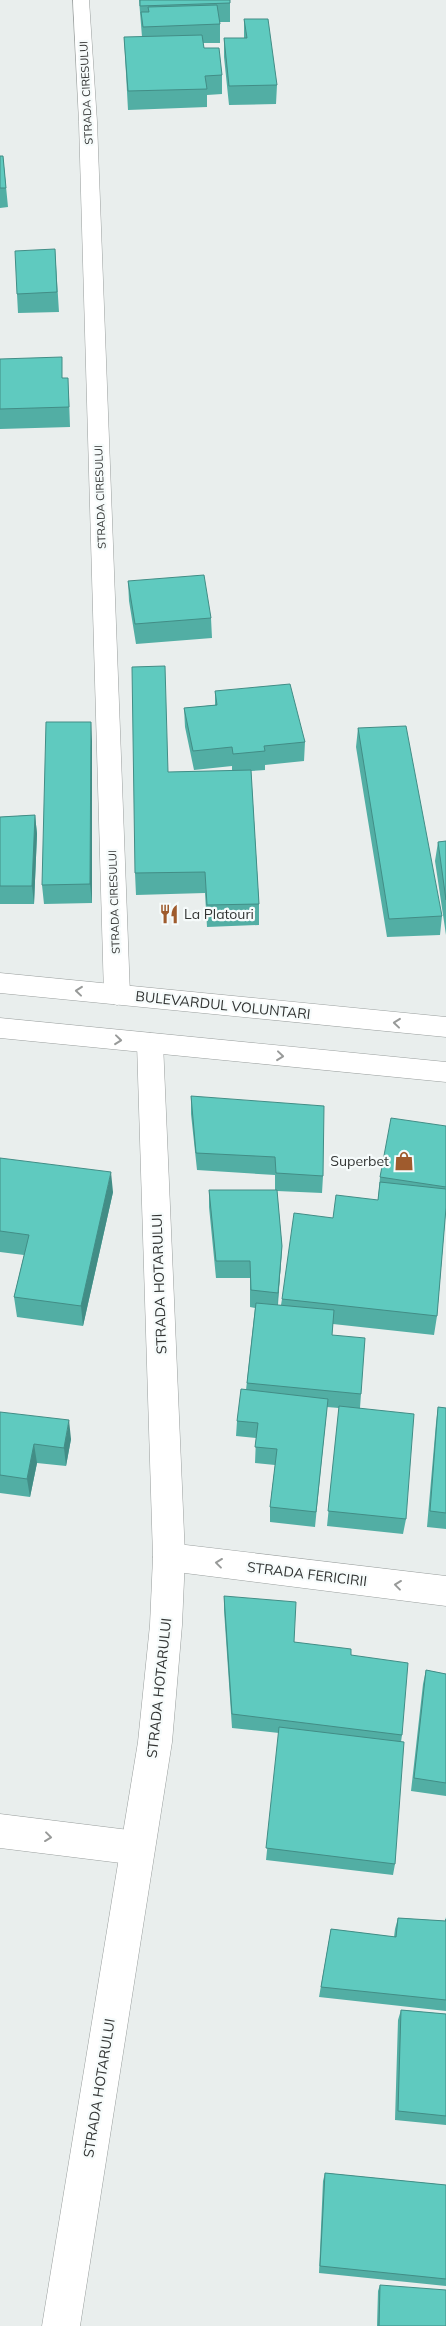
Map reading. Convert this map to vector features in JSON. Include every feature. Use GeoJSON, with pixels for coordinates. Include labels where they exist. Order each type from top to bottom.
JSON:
{"type":"FeatureCollection","features":[{"type":"Feature","properties":{"kind":"main road","name":"STRADA CIRESULUI"},"geometry":{"type":"LineString","coordinates":[[81,0],[88,122],[117,995]]}},
{"type":"Feature","properties":{"kind":"main road","name":"BULEVARDUL VOLUNTARI"},"geometry":{"type":"LineString","coordinates":[[0,983],[446,1027]]}},
{"type":"Feature","properties":{"kind":"main road"},"geometry":{"type":"LineString","coordinates":[[0,1028],[446,1072]]}},
{"type":"Feature","properties":{"kind":"main road","name":"STRADA HOTARULUI"},"geometry":{"type":"LineString","coordinates":[[61,2326],[155,1742],[166,1625],[169,1557],[150,1043]]}},
{"type":"Feature","properties":{"kind":"main road","name":"STRADA FERICIRII"},"geometry":{"type":"LineString","coordinates":[[169,1557],[446,1591]]}},
{"type":"Feature","properties":{"kind":"main road"},"geometry":{"type":"LineString","coordinates":[[0,1831],[138,1848]]}},
{"type":"Feature","properties":{"kind":"building"},"geometry":{"type":"Polygon","coordinates":[[[140,0],[230,0],[230,3],[140,6],[140,0]]]}},
{"type":"Feature","properties":{"kind":"building"},"geometry":{"type":"Polygon","coordinates":[[[217,5],[220,24],[143,27],[141,12],[149,12],[148,7],[217,5]]]}},
{"type":"Feature","properties":{"kind":"building"},"geometry":{"type":"Polygon","coordinates":[[[244,19],[268,19],[277,85],[229,86],[224,38],[247,38],[244,19]]]}},
{"type":"Feature","properties":{"kind":"building"},"geometry":{"type":"Polygon","coordinates":[[[202,35],[204,48],[219,48],[222,75],[205,76],[207,89],[128,91],[124,37],[202,35]]]}},
{"type":"Feature","properties":{"kind":"building"},"geometry":{"type":"Polygon","coordinates":[[[0,156],[3,156],[6,188],[0,188],[0,156]]]}},
{"type":"Feature","properties":{"kind":"building"},"geometry":{"type":"Polygon","coordinates":[[[55,249],[57,292],[17,294],[15,251],[55,249]]]}},
{"type":"Feature","properties":{"kind":"building"},"geometry":{"type":"Polygon","coordinates":[[[62,357],[62,378],[68,378],[69,407],[0,409],[0,359],[62,357]]]}},
{"type":"Feature","properties":{"kind":"building"},"geometry":{"type":"Polygon","coordinates":[[[204,575],[211,618],[135,624],[128,581],[204,575]]]}},
{"type":"Feature","properties":{"kind":"building"},"geometry":{"type":"Polygon","coordinates":[[[165,666],[168,772],[251,770],[259,904],[207,905],[205,872],[135,873],[132,667],[165,666]]]}},
{"type":"Feature","properties":{"kind":"building"},"geometry":{"type":"Polygon","coordinates":[[[290,684],[305,742],[264,746],[265,751],[233,754],[232,747],[193,751],[184,708],[217,705],[215,691],[290,684]]]}},
{"type":"Feature","properties":{"kind":"building"},"geometry":{"type":"Polygon","coordinates":[[[46,722],[91,722],[90,884],[42,885],[46,722]]]}},
{"type":"Feature","properties":{"kind":"building"},"geometry":{"type":"Polygon","coordinates":[[[406,726],[442,916],[389,919],[358,728],[406,726]]]}},
{"type":"Feature","properties":{"kind":"building"},"geometry":{"type":"Polygon","coordinates":[[[35,815],[32,886],[0,886],[0,817],[35,815]]]}},
{"type":"Feature","properties":{"kind":"building"},"geometry":{"type":"Polygon","coordinates":[[[446,841],[446,900],[438,842],[446,841]]]}},
{"type":"Feature","properties":{"kind":"building"},"geometry":{"type":"Polygon","coordinates":[[[191,1096],[324,1106],[323,1176],[276,1173],[275,1157],[196,1153],[191,1096]]]}},
{"type":"Feature","properties":{"kind":"building"},"geometry":{"type":"Polygon","coordinates":[[[391,1118],[446,1126],[446,1187],[380,1177],[391,1118]]]}},
{"type":"Feature","properties":{"kind":"building"},"geometry":{"type":"Polygon","coordinates":[[[0,1158],[111,1172],[81,1306],[14,1297],[29,1235],[0,1231],[0,1158]]]}},
{"type":"Feature","properties":{"kind":"building"},"geometry":{"type":"Polygon","coordinates":[[[380,1182],[446,1189],[437,1316],[282,1299],[294,1213],[333,1218],[336,1195],[378,1200],[380,1182]]]}},
{"type":"Feature","properties":{"kind":"building"},"geometry":{"type":"Polygon","coordinates":[[[209,1190],[277,1190],[282,1246],[278,1293],[251,1290],[250,1261],[216,1261],[209,1190]]]}},
{"type":"Feature","properties":{"kind":"building"},"geometry":{"type":"Polygon","coordinates":[[[256,1303],[334,1310],[332,1335],[365,1338],[361,1394],[247,1383],[256,1303]]]}},
{"type":"Feature","properties":{"kind":"building"},"geometry":{"type":"Polygon","coordinates":[[[241,1389],[328,1399],[316,1512],[270,1507],[277,1449],[255,1447],[258,1423],[237,1421],[241,1389]]]}},
{"type":"Feature","properties":{"kind":"building"},"geometry":{"type":"Polygon","coordinates":[[[339,1406],[414,1414],[406,1519],[328,1511],[339,1406]]]}},
{"type":"Feature","properties":{"kind":"building"},"geometry":{"type":"Polygon","coordinates":[[[438,1407],[446,1408],[446,1513],[430,1511],[438,1407]]]}},
{"type":"Feature","properties":{"kind":"building"},"geometry":{"type":"Polygon","coordinates":[[[0,1412],[69,1420],[64,1448],[34,1444],[27,1479],[0,1475],[0,1412]]]}},
{"type":"Feature","properties":{"kind":"building"},"geometry":{"type":"Polygon","coordinates":[[[224,1596],[296,1602],[294,1642],[351,1649],[351,1655],[408,1663],[402,1735],[232,1714],[224,1596]]]}},
{"type":"Feature","properties":{"kind":"building"},"geometry":{"type":"Polygon","coordinates":[[[426,1670],[446,1674],[446,1783],[414,1778],[426,1670]]]}},
{"type":"Feature","properties":{"kind":"building"},"geometry":{"type":"Polygon","coordinates":[[[279,1727],[404,1742],[395,1864],[266,1848],[279,1727]]]}},
{"type":"Feature","properties":{"kind":"building"},"geometry":{"type":"Polygon","coordinates":[[[398,1918],[446,1921],[446,2000],[321,1987],[331,1929],[396,1937],[398,1918]]]}},
{"type":"Feature","properties":{"kind":"building"},"geometry":{"type":"Polygon","coordinates":[[[401,2010],[446,2014],[446,2116],[398,2111],[401,2010]]]}},
{"type":"Feature","properties":{"kind":"building"},"geometry":{"type":"Polygon","coordinates":[[[325,2173],[446,2185],[446,2279],[320,2266],[325,2173]]]}},
{"type":"Feature","properties":{"kind":"building"},"geometry":{"type":"Polygon","coordinates":[[[380,2285],[446,2290],[446,2326],[379,2326],[380,2285]]]}},
{"type":"Feature","properties":{"kind":"place","name":"La Platouri"},"geometry":{"type":"Point","coordinates":[169,914]}},
{"type":"Feature","properties":{"kind":"place","name":"Superbet"},"geometry":{"type":"Point","coordinates":[404,1161]}}]}
